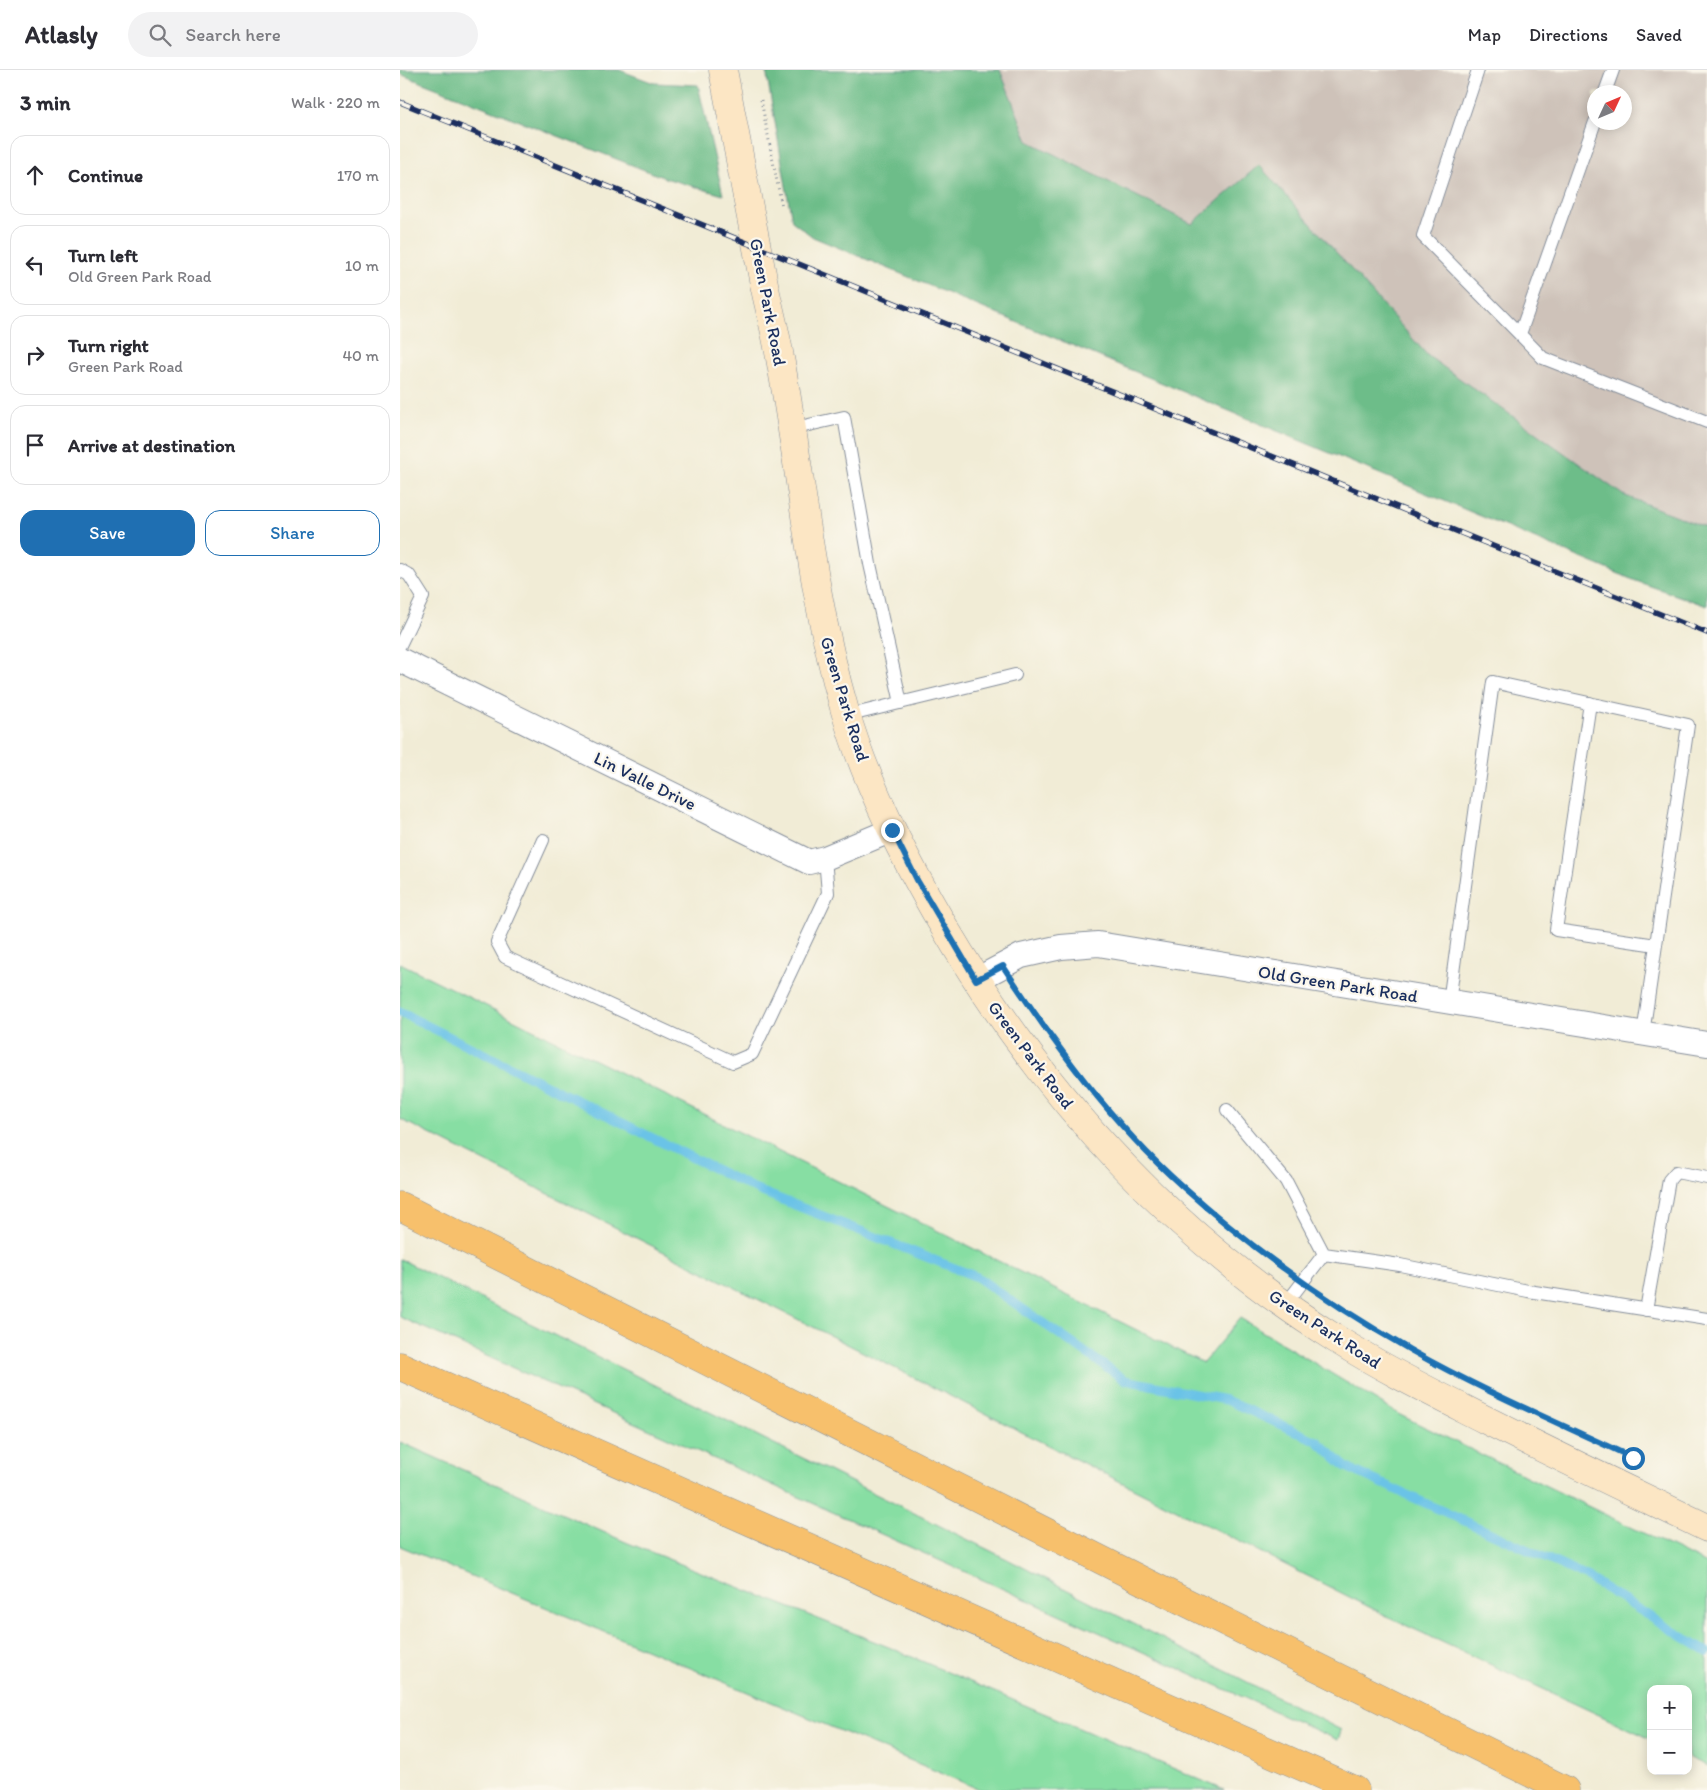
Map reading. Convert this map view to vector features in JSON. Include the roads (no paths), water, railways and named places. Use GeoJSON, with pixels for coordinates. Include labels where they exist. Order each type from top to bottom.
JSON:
{"type":"FeatureCollection","features":[{"type":"Feature","properties":{"kind":"highway"},"geometry":{"type":"LineString","coordinates":[[400,1206],[1147,1583],[1565,1790]]}},
{"type":"Feature","properties":{"kind":"highway"},"geometry":{"type":"LineString","coordinates":[[400,1366],[1355,1790]]}},
{"type":"Feature","properties":{"kind":"street","name":"Green Park Road"},"geometry":{"type":"LineString","coordinates":[[723,70],[780,357],[813,575],[827,646],[846,716],[868,775],[892,830],[917,880],[976,980],[1058,1094],[1114,1158],[1177,1220],[1227,1262],[1285,1305],[1337,1340],[1403,1378],[1707,1528]]}},
{"type":"Feature","properties":{"kind":"street","name":"Lin Valle Drive"},"geometry":{"type":"LineString","coordinates":[[400,660],[809,862],[825,858],[892,830]]}},
{"type":"Feature","properties":{"kind":"street","name":"Old Green Park Road"},"geometry":{"type":"LineString","coordinates":[[976,980],[1021,956],[1061,946],[1098,944],[1707,1044]]}},
{"type":"Feature","properties":{"kind":"lane"},"geometry":{"type":"LineString","coordinates":[[1478,70],[1423,236],[1543,358],[1707,422]]}},
{"type":"Feature","properties":{"kind":"lane"},"geometry":{"type":"LineString","coordinates":[[1608,85],[1613,70]]}},
{"type":"Feature","properties":{"kind":"lane"},"geometry":{"type":"LineString","coordinates":[[1520,334],[1592,130]]}},
{"type":"Feature","properties":{"kind":"lane"},"geometry":{"type":"LineString","coordinates":[[791,428],[844,417],[870,564],[901,703]]}},
{"type":"Feature","properties":{"kind":"lane"},"geometry":{"type":"LineString","coordinates":[[400,570],[409,575],[424,597],[400,645]]}},
{"type":"Feature","properties":{"kind":"lane"},"geometry":{"type":"LineString","coordinates":[[846,716],[1015,675]]}},
{"type":"Feature","properties":{"kind":"lane"},"geometry":{"type":"LineString","coordinates":[[1449,1002],[1493,682],[1688,725],[1643,1034]]}},
{"type":"Feature","properties":{"kind":"lane"},"geometry":{"type":"LineString","coordinates":[[1590,704],[1556,930],[1656,945]]}},
{"type":"Feature","properties":{"kind":"lane"},"geometry":{"type":"LineString","coordinates":[[543,840],[497,942],[505,957],[733,1062],[752,1054],[828,893],[825,858]]}},
{"type":"Feature","properties":{"kind":"lane"},"geometry":{"type":"LineString","coordinates":[[1228,1110],[1286,1181],[1324,1254]]}},
{"type":"Feature","properties":{"kind":"lane"},"geometry":{"type":"LineString","coordinates":[[1646,1310],[1669,1180],[1676,1172],[1707,1178]]}},
{"type":"Feature","properties":{"kind":"lane"},"geometry":{"type":"LineString","coordinates":[[1285,1305],[1324,1254]]}},
{"type":"Feature","properties":{"kind":"lane"},"geometry":{"type":"LineString","coordinates":[[1324,1254],[1400,1265],[1528,1291],[1707,1319]]}},
{"type":"Feature","properties":{"kind":"waterway"},"geometry":{"type":"LineString","coordinates":[[400,1012],[757,1190],[977,1277],[1125,1380],[1226,1400],[1317,1441],[1346,1467],[1585,1576],[1707,1652]]}},
{"type":"Feature","properties":{"kind":"railway"},"geometry":{"type":"LineString","coordinates":[[400,102],[1707,633]]}}]}
